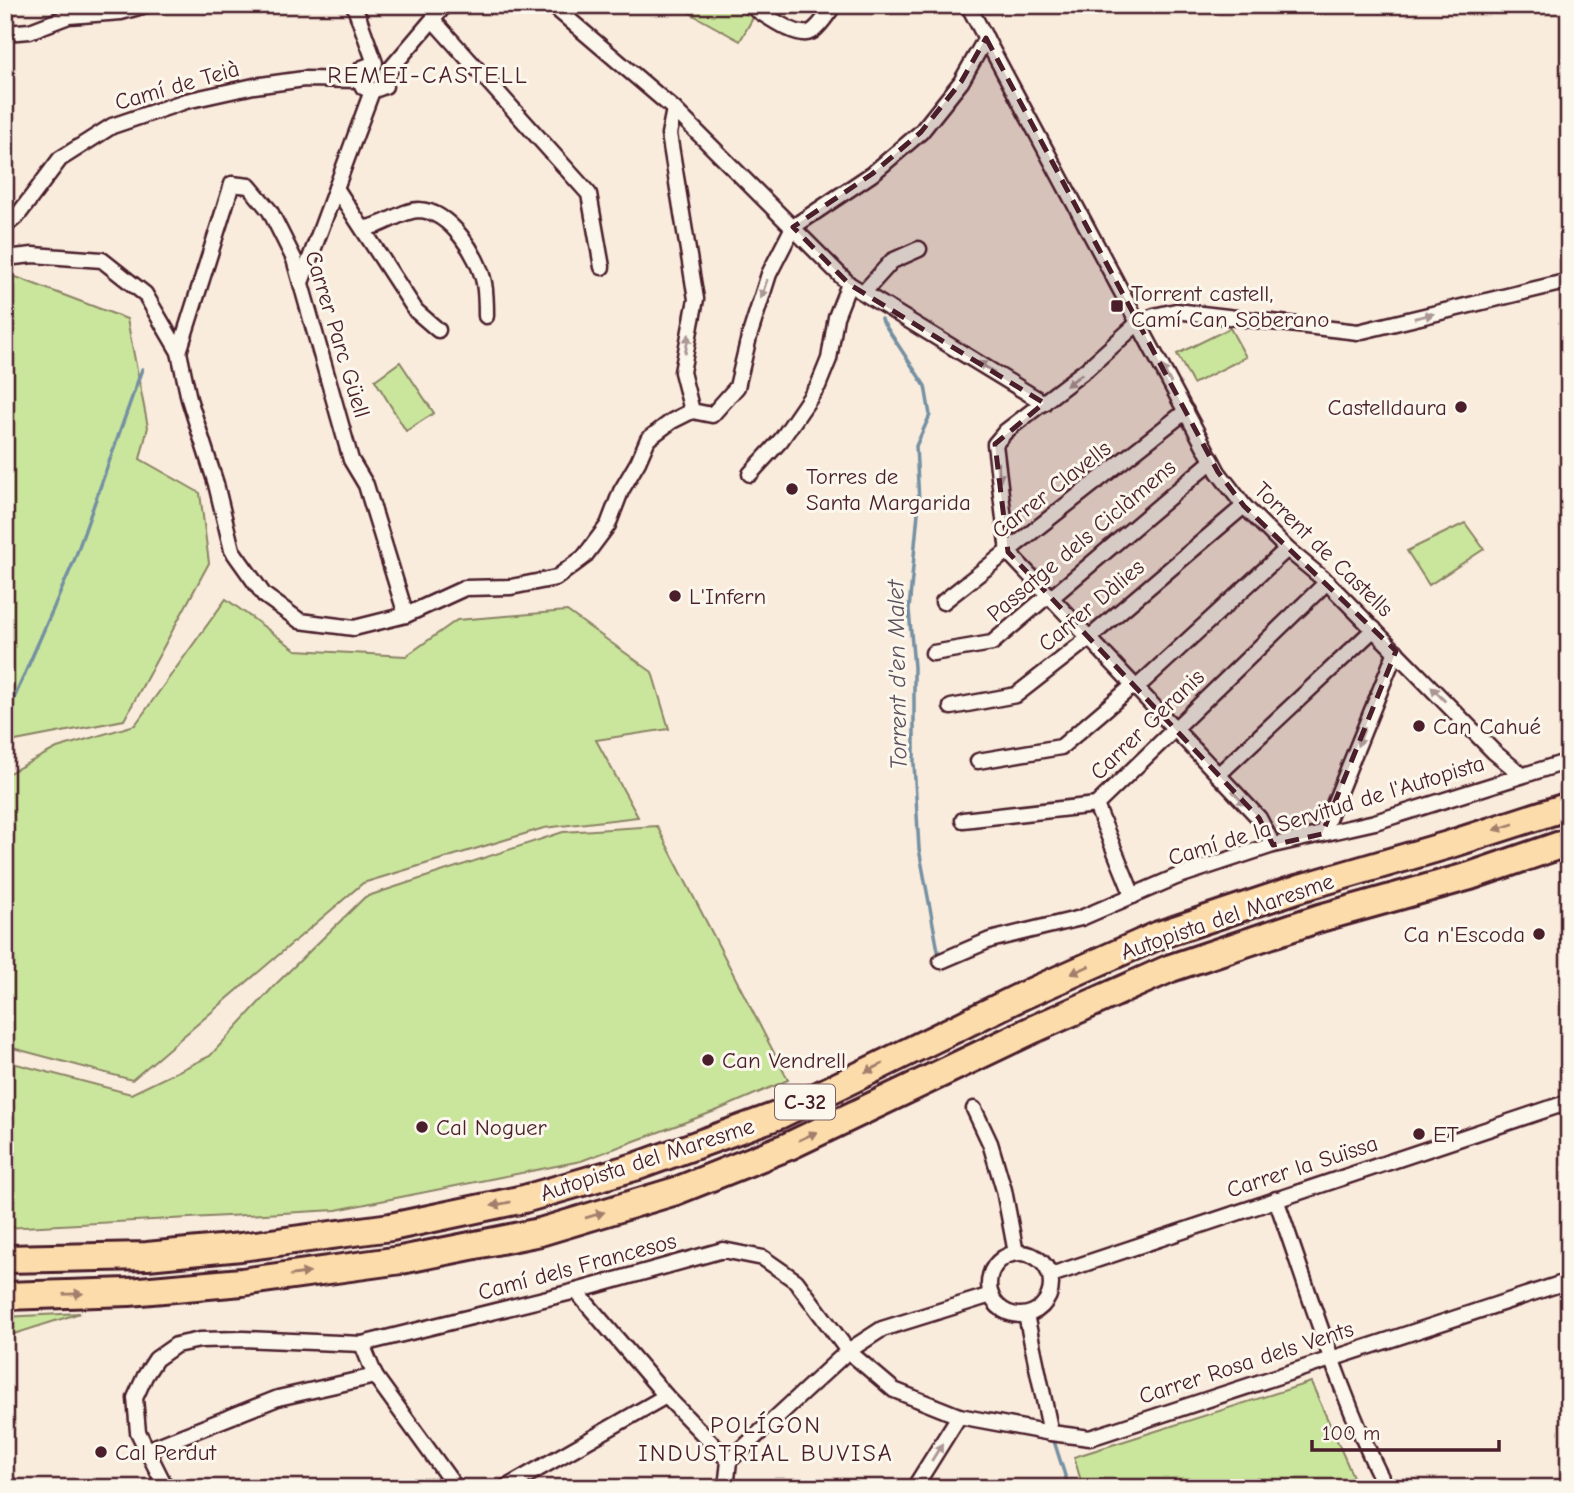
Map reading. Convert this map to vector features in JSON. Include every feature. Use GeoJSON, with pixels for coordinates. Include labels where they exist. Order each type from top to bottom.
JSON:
{"type":"FeatureCollection","features":[{"type":"Feature","properties":{"kind":"highway","name":"Autopista del Maresme"},"geometry":{"type":"LineString","coordinates":[[5,1259],[147,1256],[241,1247],[378,1228],[524,1199],[613,1174],[779,1115],[1022,996],[1159,935],[1300,888],[1569,806]]}},
{"type":"Feature","properties":{"kind":"highway","name":"Autopista del Maresme"},"geometry":{"type":"LineString","coordinates":[[5,1296],[129,1292],[242,1282],[401,1260],[540,1232],[676,1191],[789,1146],[1034,1029],[1171,968],[1320,918],[1470,876],[1569,842]]}},
{"type":"Feature","properties":{"kind":"street"},"geometry":{"type":"LineString","coordinates":[[5,33],[30,31],[69,16],[121,12],[146,5]]}},
{"type":"Feature","properties":{"kind":"street"},"geometry":{"type":"LineString","coordinates":[[354,5],[375,63],[362,68],[360,80],[363,87],[372,91],[385,86],[387,73],[445,5]]}},
{"type":"Feature","properties":{"kind":"street"},"geometry":{"type":"LineString","coordinates":[[552,5],[674,109],[849,284],[1044,403]]}},
{"type":"Feature","properties":{"kind":"street"},"geometry":{"type":"LineString","coordinates":[[749,5],[794,32],[804,33],[813,31],[834,5]]}},
{"type":"Feature","properties":{"kind":"street","name":"Torrent de Castells"},"geometry":{"type":"LineString","coordinates":[[968,5],[1212,461],[1244,506],[1287,549],[1328,582],[1494,752],[1522,775]]}},
{"type":"Feature","properties":{"kind":"street"},"geometry":{"type":"LineString","coordinates":[[433,20],[589,194],[601,267]]}},
{"type":"Feature","properties":{"kind":"street"},"geometry":{"type":"LineString","coordinates":[[5,258],[33,255],[102,260],[145,294],[179,352],[189,399],[216,484],[232,550],[264,595],[300,621],[354,628],[406,615],[465,588],[511,587],[556,579],[584,557],[608,525],[621,491],[648,439],[672,421],[692,411],[712,415],[737,387],[769,274],[793,227],[872,174],[921,132],[961,82],[986,38]]}},
{"type":"Feature","properties":{"kind":"street","name":"Camí de Teià"},"geometry":{"type":"LineString","coordinates":[[5,226],[18,215],[60,159],[112,126],[186,101],[254,86],[304,79],[360,80]]}},
{"type":"Feature","properties":{"kind":"street"},"geometry":{"type":"LineString","coordinates":[[302,280],[372,91]]}},
{"type":"Feature","properties":{"kind":"street"},"geometry":{"type":"LineString","coordinates":[[674,109],[668,134],[696,299],[682,372],[692,411]]}},
{"type":"Feature","properties":{"kind":"street","name":"Carrer Parc Güell"},"geometry":{"type":"LineString","coordinates":[[179,352],[232,184],[249,186],[270,211],[302,280],[351,460],[366,485],[406,615]]}},
{"type":"Feature","properties":{"kind":"street"},"geometry":{"type":"LineString","coordinates":[[336,188],[416,311],[438,330]]}},
{"type":"Feature","properties":{"kind":"street"},"geometry":{"type":"LineString","coordinates":[[362,228],[376,228],[409,211],[418,210],[443,220],[464,240],[478,266],[484,284],[486,316]]}},
{"type":"Feature","properties":{"kind":"street"},"geometry":{"type":"LineString","coordinates":[[864,292],[892,261],[919,248]]}},
{"type":"Feature","properties":{"kind":"street"},"geometry":{"type":"LineString","coordinates":[[1273,845],[1259,818],[1008,552],[995,444],[1006,431],[1087,369],[1139,322],[1154,316],[1176,311],[1358,332],[1569,281]]}},
{"type":"Feature","properties":{"kind":"street"},"geometry":{"type":"LineString","coordinates":[[750,474],[781,440],[818,386],[829,359],[836,317],[849,284]]}},
{"type":"Feature","properties":{"kind":"street","name":"Carrer Clavells"},"geometry":{"type":"LineString","coordinates":[[943,602],[1186,411]]}},
{"type":"Feature","properties":{"kind":"street","name":"Passatge dels Ciclàmens"},"geometry":{"type":"LineString","coordinates":[[933,653],[992,643],[1045,598],[1051,598],[1212,461]]}},
{"type":"Feature","properties":{"kind":"street","name":"Carrer Dàlies"},"geometry":{"type":"LineString","coordinates":[[951,707],[1016,695],[1089,638],[1244,506]]}},
{"type":"Feature","properties":{"kind":"street"},"geometry":{"type":"LineString","coordinates":[[978,761],[1060,747],[1129,689],[1136,688],[1287,549]]}},
{"type":"Feature","properties":{"kind":"street","name":"Carrer Geranis"},"geometry":{"type":"LineString","coordinates":[[963,820],[1096,805],[1328,582]]}},
{"type":"Feature","properties":{"kind":"street"},"geometry":{"type":"LineString","coordinates":[[1218,775],[1374,629]]}},
{"type":"Feature","properties":{"kind":"street"},"geometry":{"type":"LineString","coordinates":[[1322,834],[1396,651]]}},
{"type":"Feature","properties":{"kind":"street","name":"Camí de la Servitud de l'Autopista"},"geometry":{"type":"LineString","coordinates":[[941,961],[989,940],[1081,918],[1176,877],[1273,845],[1375,822],[1569,761]]}},
{"type":"Feature","properties":{"kind":"street"},"geometry":{"type":"LineString","coordinates":[[1096,805],[1133,895]]}},
{"type":"Feature","properties":{"kind":"street","name":"Carrer la Suïssa"},"geometry":{"type":"LineString","coordinates":[[1051,1275],[1569,1102]]}},
{"type":"Feature","properties":{"kind":"street"},"geometry":{"type":"LineString","coordinates":[[974,1109],[990,1143],[1004,1190],[1016,1253]]}},
{"type":"Feature","properties":{"kind":"street"},"geometry":{"type":"LineString","coordinates":[[1276,1199],[1332,1357],[1386,1488]]}},
{"type":"Feature","properties":{"kind":"street","name":"Camí dels Francesos"},"geometry":{"type":"LineString","coordinates":[[166,1488],[138,1432],[135,1398],[156,1359],[176,1345],[200,1340],[243,1339],[362,1344],[576,1291],[723,1250],[763,1258],[796,1282],[848,1351],[894,1390],[959,1416],[1051,1433]]}},
{"type":"Feature","properties":{"kind":"street"},"geometry":{"type":"LineString","coordinates":[[1027,1253],[1046,1265],[1051,1275],[1052,1286],[1044,1305],[1026,1315],[1005,1311],[996,1304],[991,1295],[989,1281],[993,1268],[1003,1257],[1027,1253]]}},
{"type":"Feature","properties":{"kind":"street","name":"Carrer Rosa dels Vents"},"geometry":{"type":"LineString","coordinates":[[1051,1433],[1090,1437],[1569,1281]]}},
{"type":"Feature","properties":{"kind":"street"},"geometry":{"type":"LineString","coordinates":[[576,1291],[666,1396],[729,1461]]}},
{"type":"Feature","properties":{"kind":"street"},"geometry":{"type":"LineString","coordinates":[[726,1488],[729,1461],[848,1351],[882,1328],[991,1295]]}},
{"type":"Feature","properties":{"kind":"street"},"geometry":{"type":"LineString","coordinates":[[1026,1315],[1051,1433]]}},
{"type":"Feature","properties":{"kind":"street"},"geometry":{"type":"LineString","coordinates":[[362,1344],[375,1376],[456,1488]]}},
{"type":"Feature","properties":{"kind":"street"},"geometry":{"type":"LineString","coordinates":[[147,1450],[278,1398],[375,1376]]}},
{"type":"Feature","properties":{"kind":"street"},"geometry":{"type":"LineString","coordinates":[[505,1488],[666,1396]]}},
{"type":"Feature","properties":{"kind":"street"},"geometry":{"type":"LineString","coordinates":[[915,1488],[959,1416]]}},
{"type":"Feature","properties":{"kind":"highlighted area"},"geometry":{"type":"Polygon","coordinates":[[[986,38],[1218,472],[1244,506],[1396,651],[1322,834],[1273,845],[1259,818],[1008,552],[995,444],[1044,403],[849,284],[793,227],[872,174],[921,132],[961,82],[986,38]]]}},
{"type":"Feature","properties":{"kind":"green space"},"geometry":{"type":"Polygon","coordinates":[[[690,5],[735,5],[754,16],[740,41],[686,11],[690,5]]]}},
{"type":"Feature","properties":{"kind":"green space"},"geometry":{"type":"Polygon","coordinates":[[[5,275],[127,319],[148,427],[140,459],[200,493],[209,563],[124,720],[5,743],[5,275]]]}},
{"type":"Feature","properties":{"kind":"green space"},"geometry":{"type":"Polygon","coordinates":[[[1230,328],[1246,357],[1193,384],[1177,354],[1230,328]]]}},
{"type":"Feature","properties":{"kind":"green space"},"geometry":{"type":"Polygon","coordinates":[[[400,362],[434,413],[406,431],[375,380],[400,362]]]}},
{"type":"Feature","properties":{"kind":"green space"},"geometry":{"type":"Polygon","coordinates":[[[1465,523],[1484,549],[1429,585],[1407,551],[1465,523]]]}},
{"type":"Feature","properties":{"kind":"green space"},"geometry":{"type":"Polygon","coordinates":[[[226,599],[296,650],[406,656],[457,620],[567,611],[652,672],[669,729],[596,740],[638,817],[544,828],[363,883],[132,1080],[5,1046],[5,775],[57,748],[135,725],[226,599]]]}},
{"type":"Feature","properties":{"kind":"green space"},"geometry":{"type":"Polygon","coordinates":[[[657,826],[788,1080],[718,1110],[581,1161],[336,1210],[5,1228],[5,1061],[131,1094],[210,1056],[275,985],[365,897],[563,832],[657,826]]]}},
{"type":"Feature","properties":{"kind":"green space"},"geometry":{"type":"Polygon","coordinates":[[[80,1313],[5,1337],[5,1317],[80,1313]]]}},
{"type":"Feature","properties":{"kind":"green space"},"geometry":{"type":"Polygon","coordinates":[[[1311,1382],[1358,1488],[1083,1488],[1074,1457],[1311,1382]]]}},
{"type":"Feature","properties":{"kind":"waterway","name":"Torrent d'en Malet"},"geometry":{"type":"LineString","coordinates":[[881,319],[925,386],[930,415],[916,446],[919,502],[909,610],[914,667],[914,763],[919,849],[939,956]]}},
{"type":"Feature","properties":{"kind":"waterway"},"geometry":{"type":"LineString","coordinates":[[5,719],[74,561],[142,369]]}},
{"type":"Feature","properties":{"kind":"waterway","name":"Torrent d'en Malet"},"geometry":{"type":"LineString","coordinates":[[1053,1438],[1069,1488]]}},
{"type":"Feature","properties":{"kind":"waterway"},"geometry":{"type":"LineString","coordinates":[[5,1465],[21,1488]]}},
{"type":"Feature","properties":{"kind":"place","name":"Torrent castell, Camí Can Soberano"},"geometry":{"type":"Point","coordinates":[1117,306]}},
{"type":"Feature","properties":{"kind":"place","name":"Castelldaura"},"geometry":{"type":"Point","coordinates":[1461,407]}},
{"type":"Feature","properties":{"kind":"place","name":"Torres de Santa Margarida"},"geometry":{"type":"Point","coordinates":[792,489]}},
{"type":"Feature","properties":{"kind":"place","name":"L'Infern"},"geometry":{"type":"Point","coordinates":[675,596]}},
{"type":"Feature","properties":{"kind":"place","name":"Can Cahué"},"geometry":{"type":"Point","coordinates":[1419,726]}},
{"type":"Feature","properties":{"kind":"place","name":"Ca n'Escoda"},"geometry":{"type":"Point","coordinates":[1539,934]}},
{"type":"Feature","properties":{"kind":"place","name":"Can Vendrell"},"geometry":{"type":"Point","coordinates":[708,1060]}},
{"type":"Feature","properties":{"kind":"place","name":"Cal Noguer"},"geometry":{"type":"Point","coordinates":[422,1127]}},
{"type":"Feature","properties":{"kind":"place","name":"ET"},"geometry":{"type":"Point","coordinates":[1419,1134]}},
{"type":"Feature","properties":{"kind":"place","name":"Cal Perdut"},"geometry":{"type":"Point","coordinates":[101,1452]}},
{"type":"Feature","properties":{"kind":"district","name":"REMEI-CASTELL"},"geometry":{"type":"Point","coordinates":[428,75]}},
{"type":"Feature","properties":{"kind":"district","name":"POLÍGON INDUSTRIAL BUVISA"},"geometry":{"type":"Point","coordinates":[766,1439]}}]}
